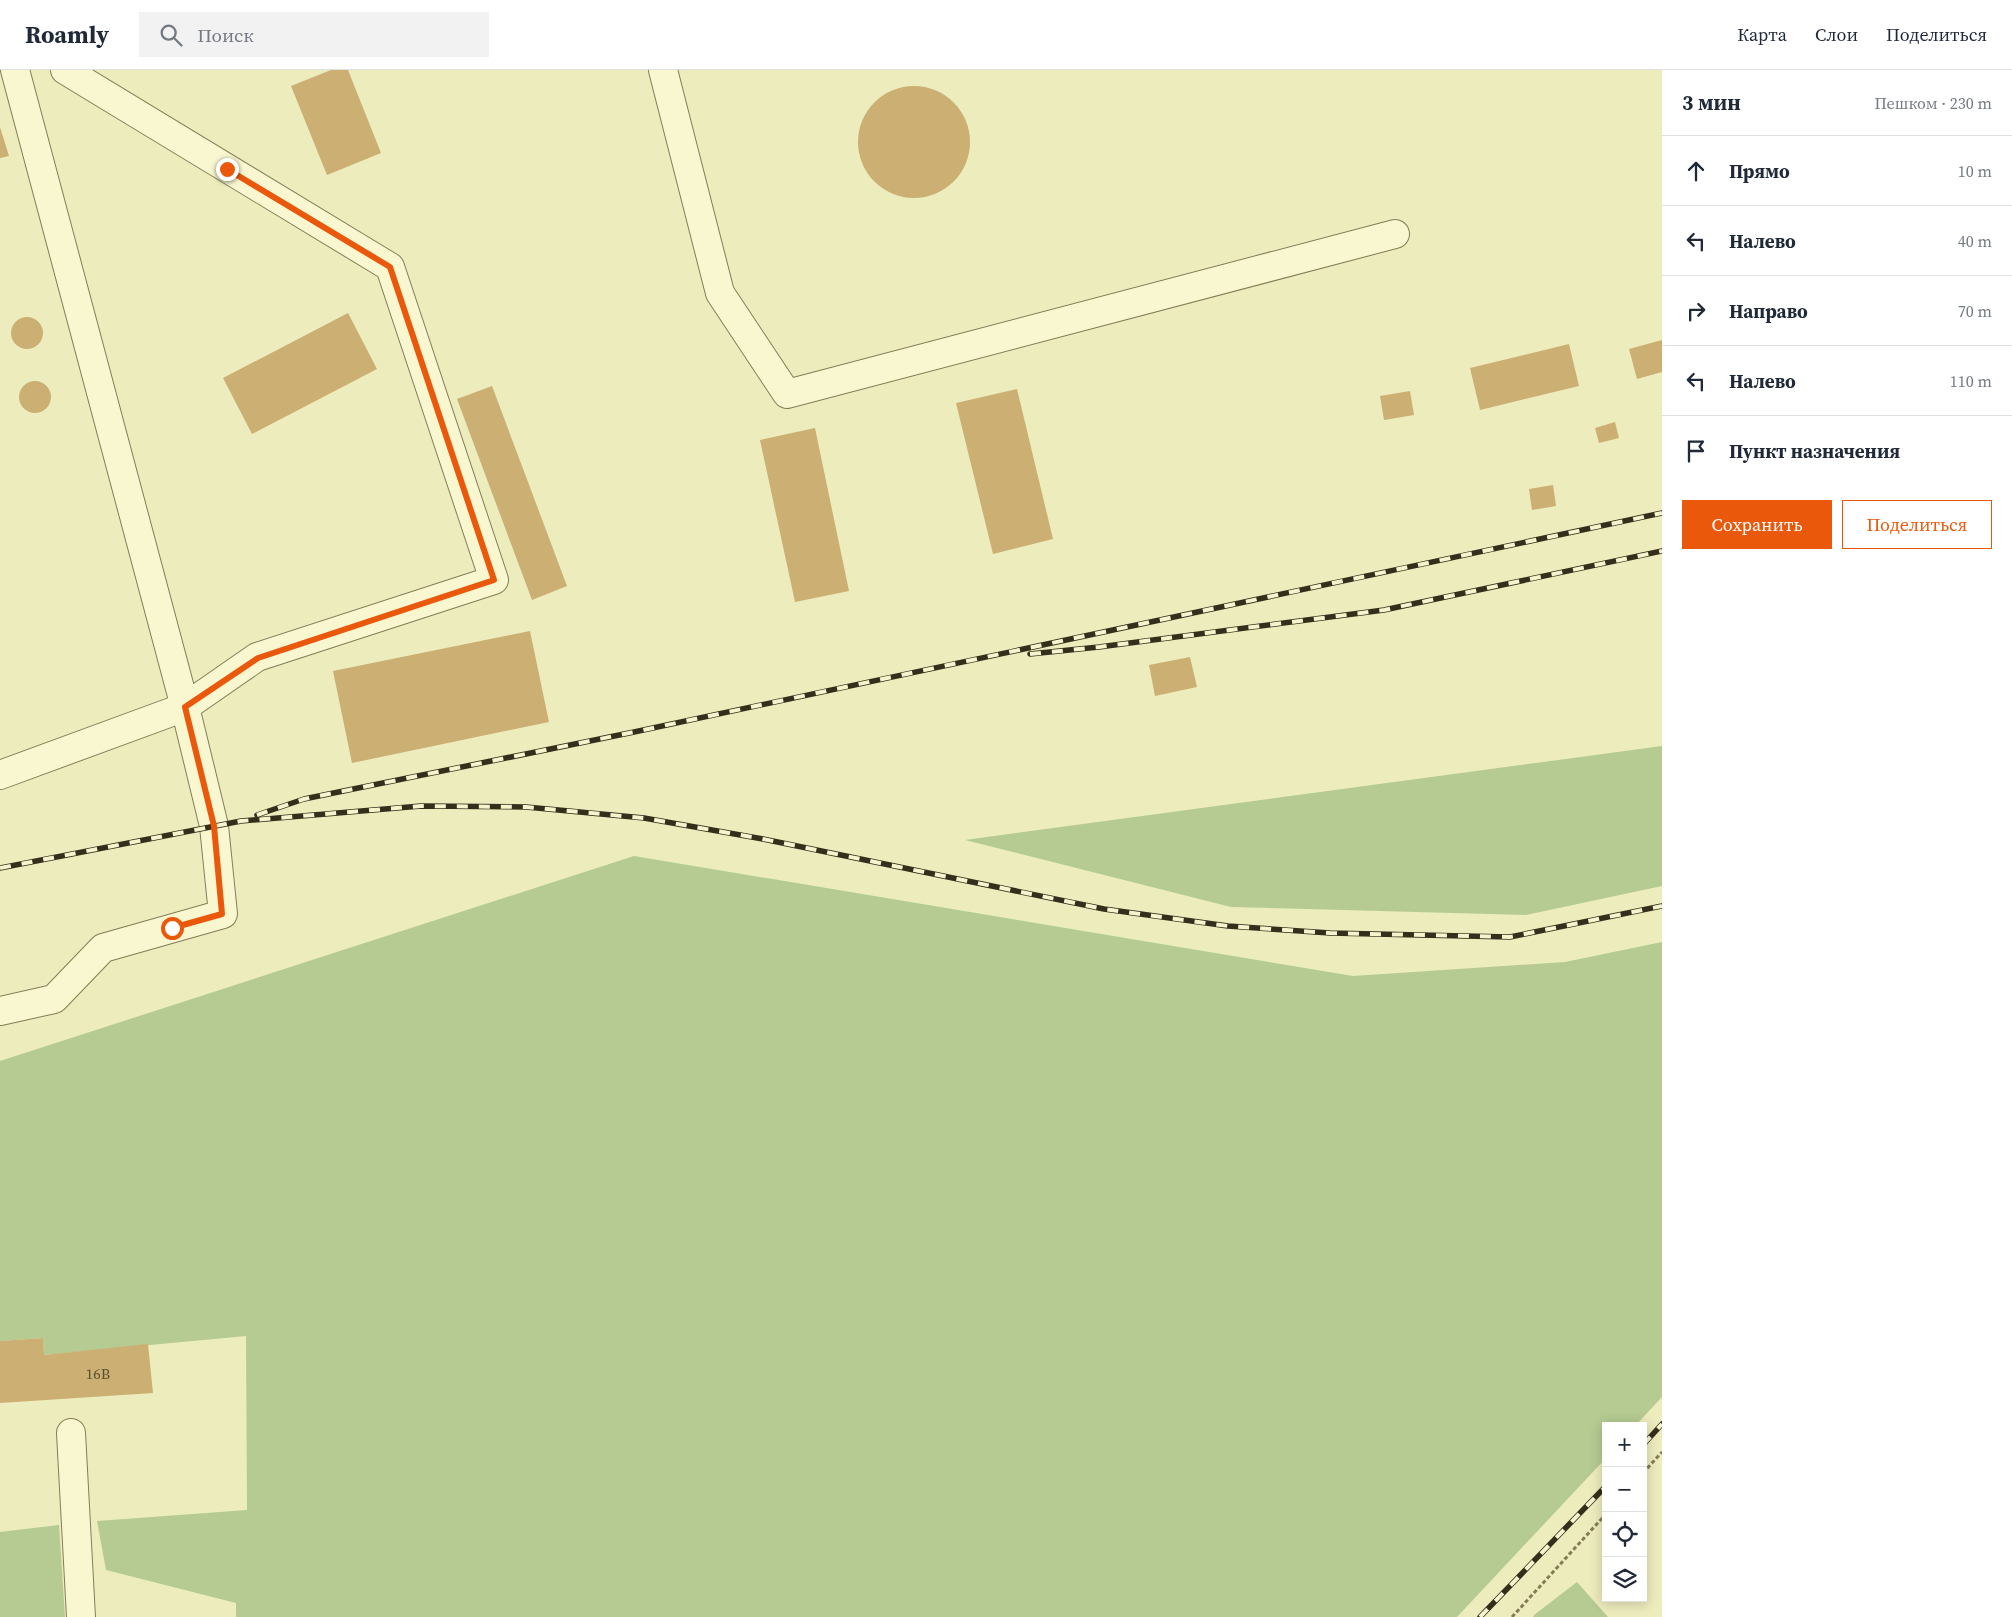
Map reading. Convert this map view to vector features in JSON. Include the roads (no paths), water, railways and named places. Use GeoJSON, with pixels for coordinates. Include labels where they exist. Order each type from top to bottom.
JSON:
{"type":"FeatureCollection","features":[{"type":"Feature","properties":{"kind":"lane"},"geometry":{"type":"LineString","coordinates":[[0,774],[185,707],[258,658],[494,580],[390,267],[65,70]]}},
{"type":"Feature","properties":{"kind":"lane"},"geometry":{"type":"LineString","coordinates":[[663,70],[720,293],[787,394],[1394,234]]}},
{"type":"Feature","properties":{"kind":"lane"},"geometry":{"type":"LineString","coordinates":[[0,1011],[54,999],[103,948],[222,914],[214,826],[185,707],[10,75]]}},
{"type":"Feature","properties":{"kind":"lane"},"geometry":{"type":"LineString","coordinates":[[71,1433],[81,1617]]}},
{"type":"Feature","properties":{"kind":"railway"},"geometry":{"type":"LineString","coordinates":[[257,815],[304,799],[634,732],[1662,513]]}},
{"type":"Feature","properties":{"kind":"railway"},"geometry":{"type":"LineString","coordinates":[[1030,654],[1099,647],[1384,610],[1662,551]]}},
{"type":"Feature","properties":{"kind":"railway"},"geometry":{"type":"LineString","coordinates":[[0,868],[241,821],[421,806],[526,807],[644,818],[763,839],[1104,909],[1228,926],[1330,933],[1510,937],[1662,906]]}},
{"type":"Feature","properties":{"kind":"railway"},"geometry":{"type":"LineString","coordinates":[[1647,1441],[1662,1424]]}},
{"type":"Feature","properties":{"kind":"railway"},"geometry":{"type":"LineString","coordinates":[[1480,1617],[1602,1490]]}}]}
